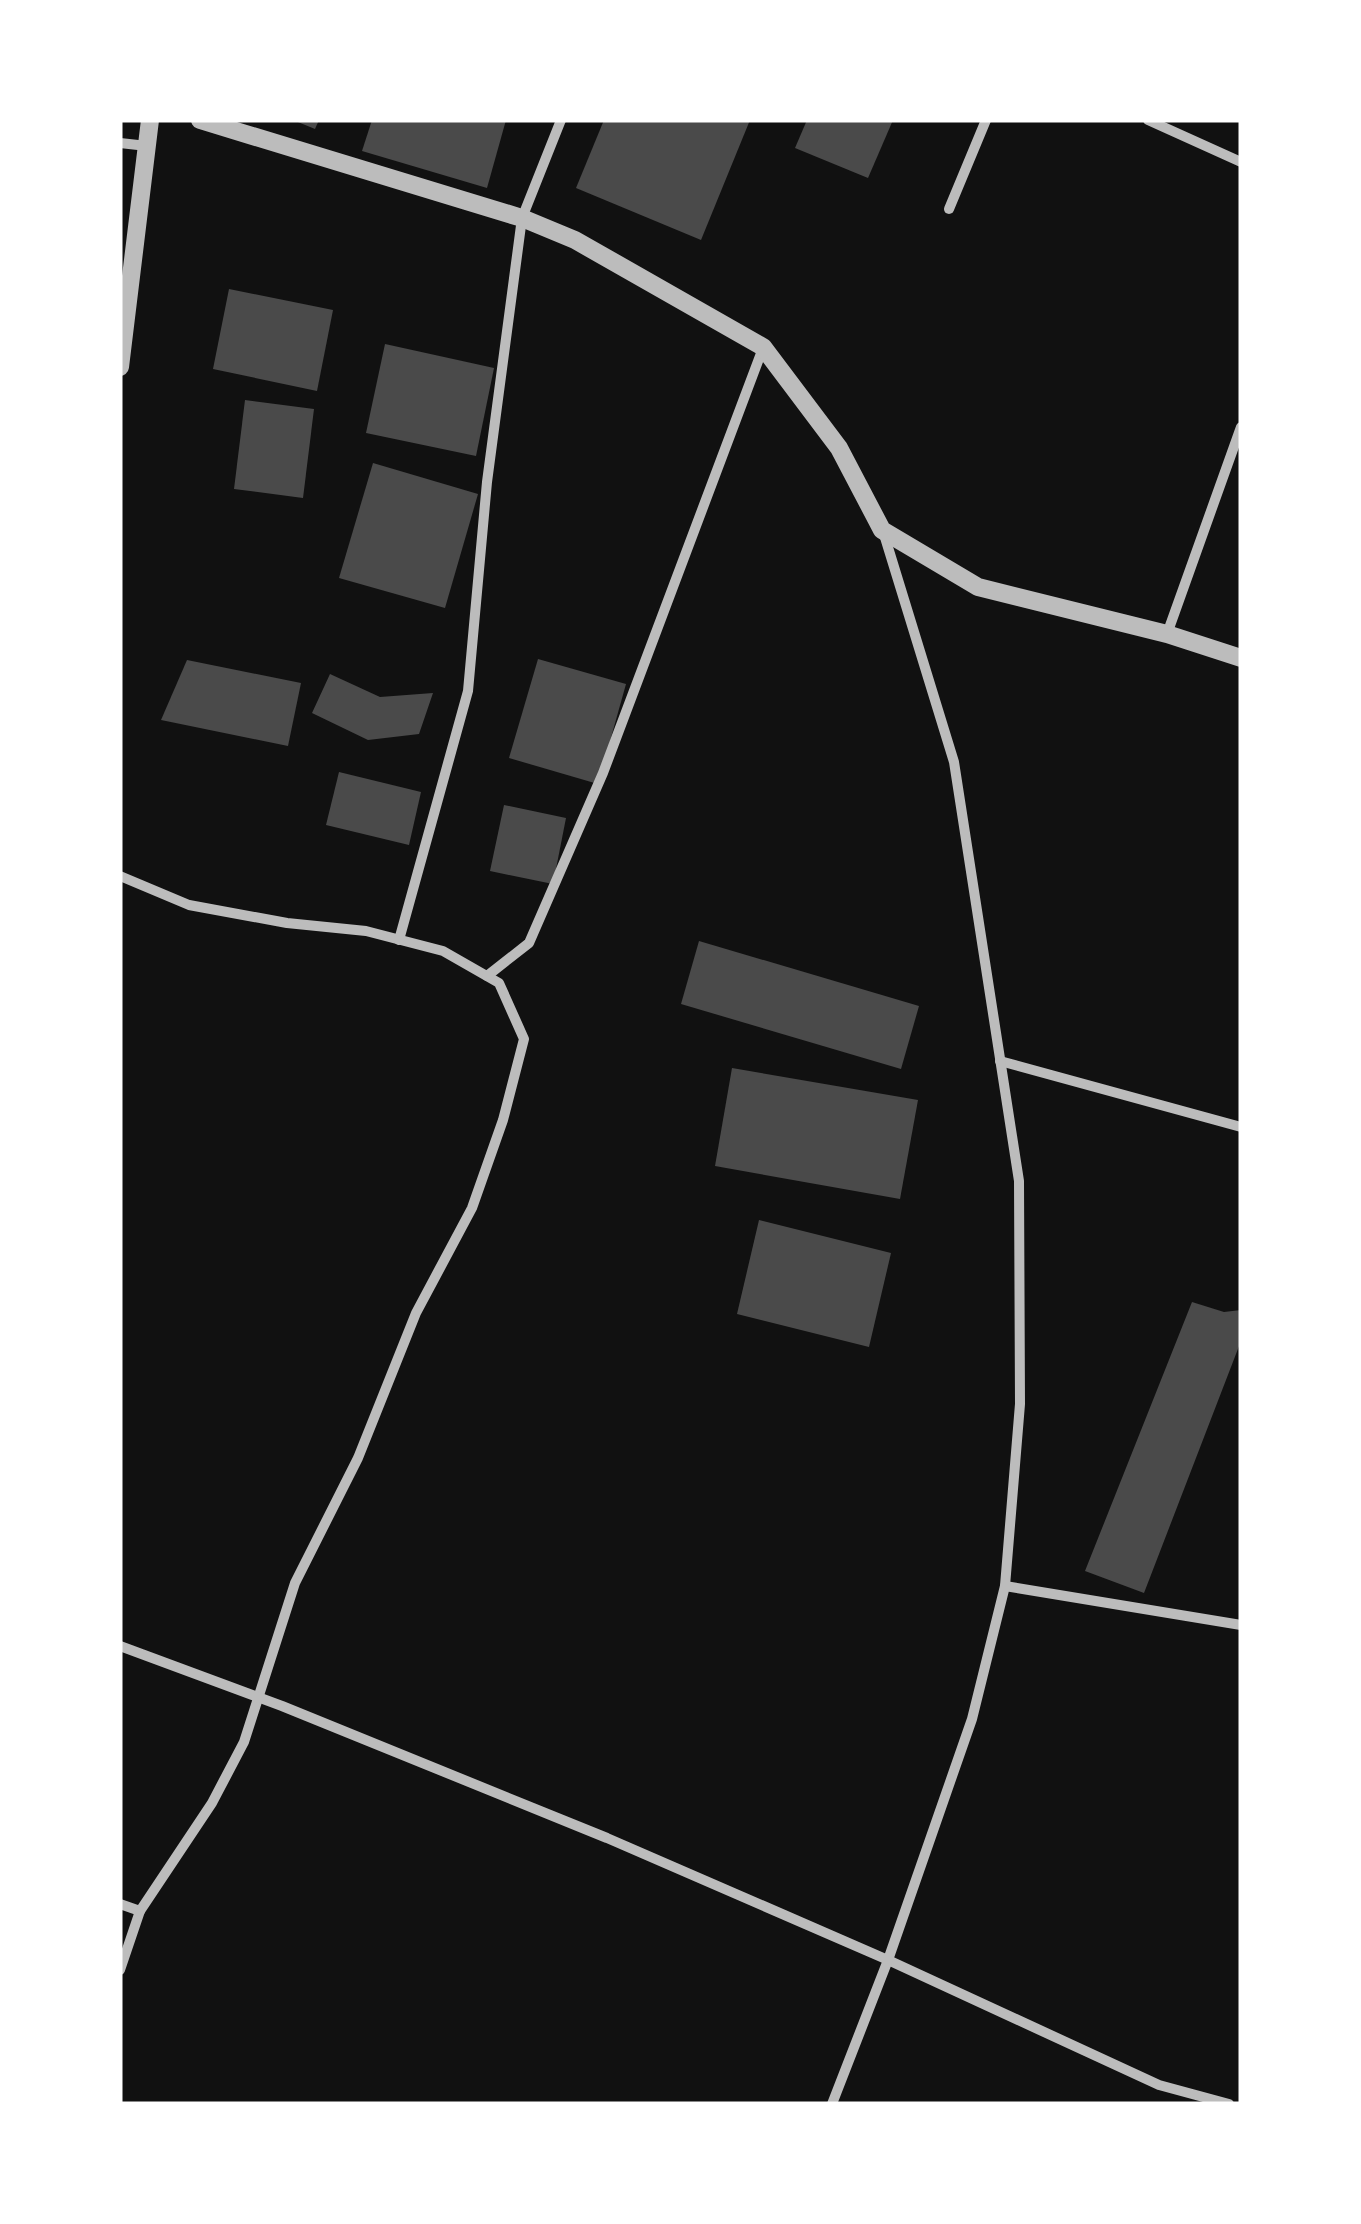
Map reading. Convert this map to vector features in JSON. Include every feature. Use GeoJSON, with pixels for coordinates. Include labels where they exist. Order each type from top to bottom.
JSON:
{"type":"FeatureCollection","features":[{"type":"Feature","properties":{"kind":"street"},"geometry":{"type":"LineString","coordinates":[[120,367],[150,120]]}},
{"type":"Feature","properties":{"kind":"street"},"geometry":{"type":"LineString","coordinates":[[200,120],[522,218],[575,240],[764,347],[839,448],[882,530],[954,762],[1019,1181],[1020,1404],[1005,1586],[972,1720],[888,1960],[832,2104]]}},
{"type":"Feature","properties":{"kind":"street"},"geometry":{"type":"LineString","coordinates":[[399,940],[468,692],[488,482],[522,218],[561,120]]}},
{"type":"Feature","properties":{"kind":"street"},"geometry":{"type":"LineString","coordinates":[[950,209],[986,120]]}},
{"type":"Feature","properties":{"kind":"street"},"geometry":{"type":"LineString","coordinates":[[1148,120],[1241,162]]}},
{"type":"Feature","properties":{"kind":"street"},"geometry":{"type":"LineString","coordinates":[[120,143],[147,146]]}},
{"type":"Feature","properties":{"kind":"street"},"geometry":{"type":"LineString","coordinates":[[487,976],[529,943],[537,926],[603,774],[764,347]]}},
{"type":"Feature","properties":{"kind":"street"},"geometry":{"type":"LineString","coordinates":[[1166,634],[1241,427]]}},
{"type":"Feature","properties":{"kind":"street"},"geometry":{"type":"LineString","coordinates":[[882,530],[978,587],[1166,634],[1241,658]]}},
{"type":"Feature","properties":{"kind":"street"},"geometry":{"type":"LineString","coordinates":[[120,876],[190,905],[287,924],[366,931],[442,951],[499,983],[524,1039],[503,1120],[472,1208],[416,1314],[358,1458],[295,1583],[244,1742],[212,1804],[140,1912],[120,1970]]}},
{"type":"Feature","properties":{"kind":"street"},"geometry":{"type":"LineString","coordinates":[[1000,1061],[1241,1127]]}},
{"type":"Feature","properties":{"kind":"street"},"geometry":{"type":"LineString","coordinates":[[1005,1586],[1241,1625]]}},
{"type":"Feature","properties":{"kind":"street"},"geometry":{"type":"LineString","coordinates":[[120,1646],[607,1838],[888,1960],[1158,2085],[1229,2104]]}},
{"type":"Feature","properties":{"kind":"street"},"geometry":{"type":"LineString","coordinates":[[120,1904],[140,1912]]}},
{"type":"Feature","properties":{"kind":"building"},"geometry":{"type":"Polygon","coordinates":[[[293,120],[319,120],[315,129],[293,120]]]}},
{"type":"Feature","properties":{"kind":"building"},"geometry":{"type":"Polygon","coordinates":[[[372,120],[506,120],[487,188],[362,151],[372,120]]]}},
{"type":"Feature","properties":{"kind":"building"},"geometry":{"type":"Polygon","coordinates":[[[604,120],[750,120],[701,240],[576,188],[604,120]]]}},
{"type":"Feature","properties":{"kind":"building"},"geometry":{"type":"Polygon","coordinates":[[[807,120],[893,120],[868,178],[795,148],[807,120]]]}},
{"type":"Feature","properties":{"kind":"building"},"geometry":{"type":"Polygon","coordinates":[[[229,289],[333,310],[317,391],[213,369],[229,289]]]}},
{"type":"Feature","properties":{"kind":"building"},"geometry":{"type":"Polygon","coordinates":[[[385,344],[494,368],[476,456],[366,433],[385,344]]]}},
{"type":"Feature","properties":{"kind":"building"},"geometry":{"type":"Polygon","coordinates":[[[245,400],[314,409],[303,498],[234,489],[245,400]]]}},
{"type":"Feature","properties":{"kind":"building"},"geometry":{"type":"Polygon","coordinates":[[[373,463],[478,494],[445,608],[339,578],[373,463]]]}},
{"type":"Feature","properties":{"kind":"building"},"geometry":{"type":"Polygon","coordinates":[[[538,659],[626,684],[598,784],[509,758],[538,659]]]}},
{"type":"Feature","properties":{"kind":"building"},"geometry":{"type":"Polygon","coordinates":[[[187,660],[301,683],[288,746],[161,720],[187,660]]]}},
{"type":"Feature","properties":{"kind":"building"},"geometry":{"type":"Polygon","coordinates":[[[330,674],[380,697],[433,693],[419,734],[368,740],[312,713],[330,674]]]}},
{"type":"Feature","properties":{"kind":"building"},"geometry":{"type":"Polygon","coordinates":[[[339,772],[421,792],[409,845],[326,825],[339,772]]]}},
{"type":"Feature","properties":{"kind":"building"},"geometry":{"type":"Polygon","coordinates":[[[504,805],[566,818],[553,884],[490,871],[504,805]]]}},
{"type":"Feature","properties":{"kind":"building"},"geometry":{"type":"Polygon","coordinates":[[[699,941],[919,1006],[901,1069],[681,1004],[699,941]]]}},
{"type":"Feature","properties":{"kind":"building"},"geometry":{"type":"Polygon","coordinates":[[[732,1068],[918,1100],[900,1199],[715,1166],[732,1068]]]}},
{"type":"Feature","properties":{"kind":"building"},"geometry":{"type":"Polygon","coordinates":[[[759,1220],[891,1253],[869,1347],[737,1314],[759,1220]]]}},
{"type":"Feature","properties":{"kind":"building"},"geometry":{"type":"Polygon","coordinates":[[[1192,1302],[1224,1312],[1241,1310],[1241,1341],[1144,1593],[1085,1571],[1192,1302]]]}}]}
